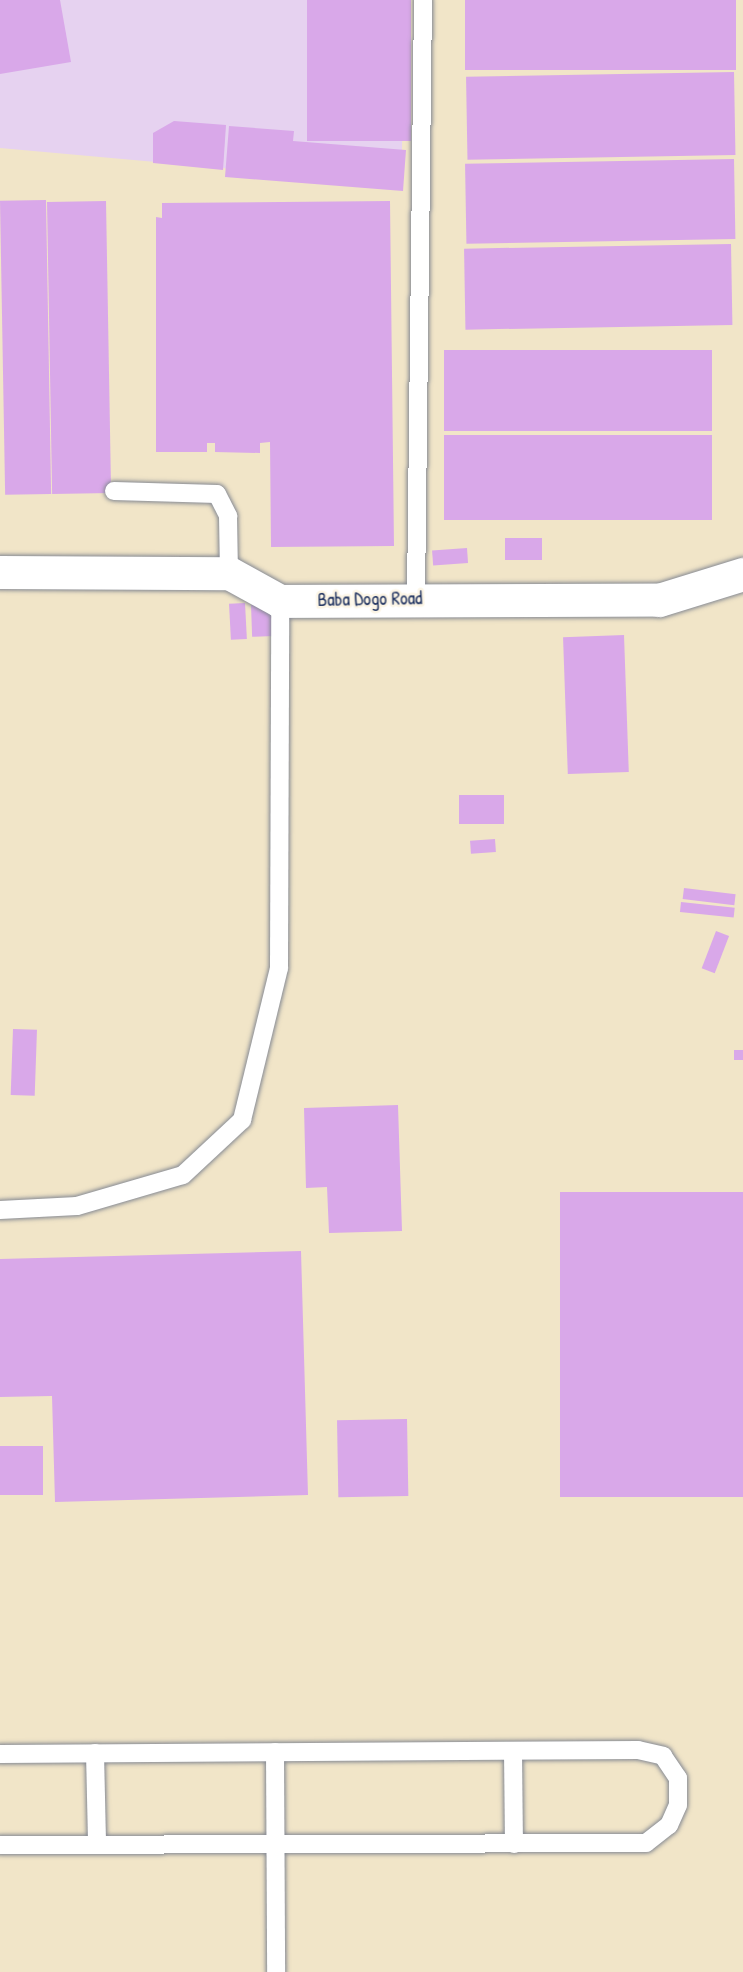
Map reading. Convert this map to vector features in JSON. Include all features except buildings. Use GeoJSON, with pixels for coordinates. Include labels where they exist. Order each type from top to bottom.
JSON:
{"type":"FeatureCollection","features":[{"type":"Feature","properties":{"kind":"street"},"geometry":{"type":"LineString","coordinates":[[0,572],[229,573],[280,601]]}},
{"type":"Feature","properties":{"kind":"street","name":"Baba Dogo Road"},"geometry":{"type":"LineString","coordinates":[[280,601],[416,597],[659,600],[743,574]]}},
{"type":"Feature","properties":{"kind":"lane"},"geometry":{"type":"LineString","coordinates":[[416,597],[423,0]]}},
{"type":"Feature","properties":{"kind":"lane"},"geometry":{"type":"LineString","coordinates":[[114,491],[218,494],[228,516],[229,573]]}},
{"type":"Feature","properties":{"kind":"lane"},"geometry":{"type":"LineString","coordinates":[[0,1210],[77,1206],[183,1175],[242,1120],[279,968],[280,601]]}},
{"type":"Feature","properties":{"kind":"lane"},"geometry":{"type":"LineString","coordinates":[[0,1754],[638,1750],[663,1756],[678,1778],[678,1805],[669,1825],[646,1843],[275,1842],[0,1845]]}},
{"type":"Feature","properties":{"kind":"lane"},"geometry":{"type":"LineString","coordinates":[[513,1751],[514,1844]]}},
{"type":"Feature","properties":{"kind":"lane"},"geometry":{"type":"LineString","coordinates":[[275,1752],[276,1972]]}},
{"type":"Feature","properties":{"kind":"lane"},"geometry":{"type":"LineString","coordinates":[[95,1754],[97,1844]]}},
{"type":"Feature","properties":{"kind":"shaded area"},"geometry":{"type":"Polygon","coordinates":[[[0,0],[406,0],[401,184],[0,148],[0,0]]]}}]}
